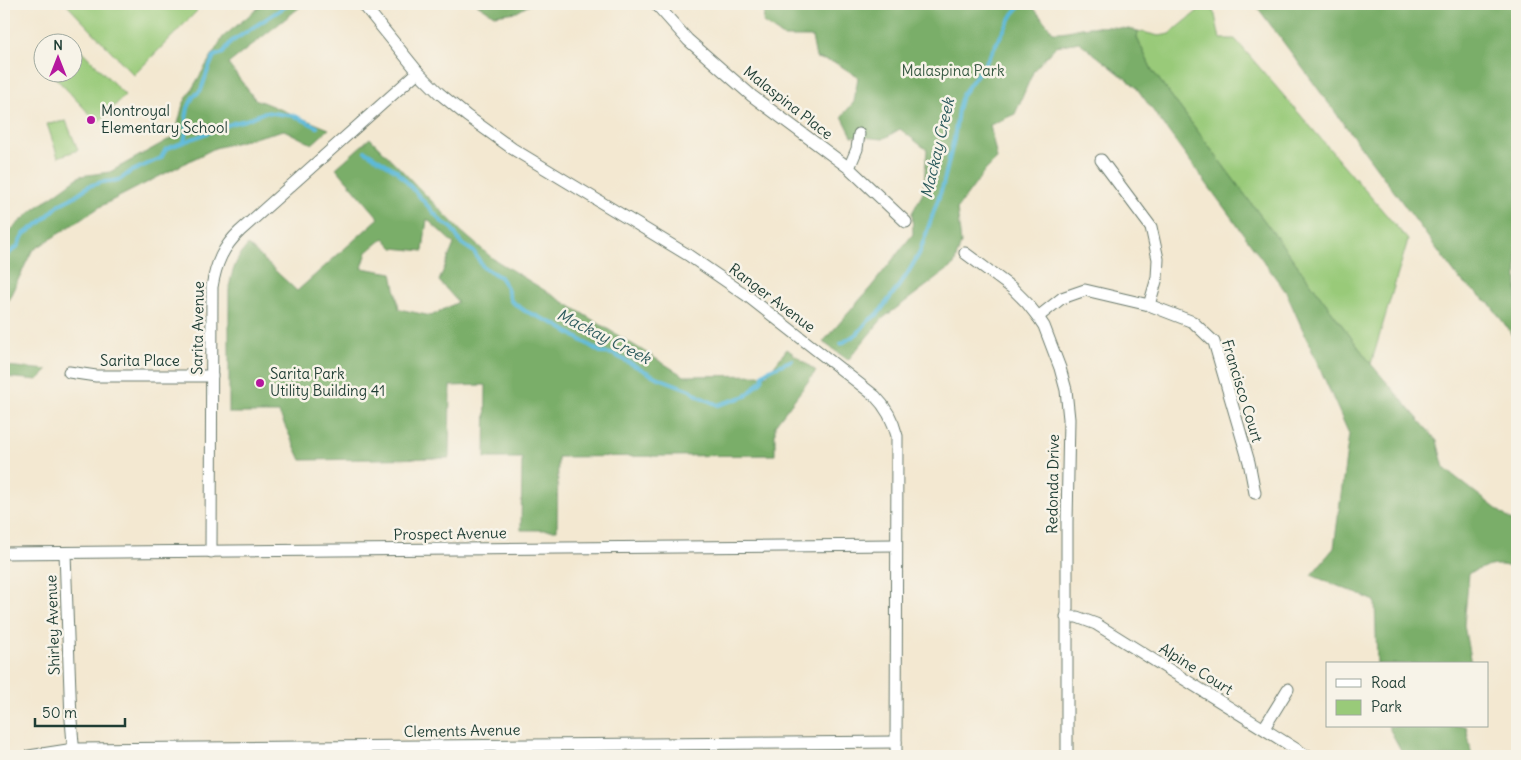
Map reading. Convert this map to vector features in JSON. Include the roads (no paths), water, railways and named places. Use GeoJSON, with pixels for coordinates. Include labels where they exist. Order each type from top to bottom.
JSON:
{"type":"FeatureCollection","features":[{"type":"Feature","properties":{"kind":"street","name":"Ranger Avenue"},"geometry":{"type":"LineString","coordinates":[[363,4],[418,72],[439,93],[482,127],[513,149],[688,255],[746,295],[883,404],[894,424],[897,436],[896,756]]}},
{"type":"Feature","properties":{"kind":"street","name":"Malaspina Place"},"geometry":{"type":"LineString","coordinates":[[656,4],[688,40],[745,90],[849,168],[906,222]]}},
{"type":"Feature","properties":{"kind":"street","name":"Sarita Avenue"},"geometry":{"type":"LineString","coordinates":[[211,552],[212,287],[218,260],[231,240],[254,218],[418,72]]}},
{"type":"Feature","properties":{"kind":"street"},"geometry":{"type":"LineString","coordinates":[[849,168],[857,149],[859,134]]}},
{"type":"Feature","properties":{"kind":"street"},"geometry":{"type":"LineString","coordinates":[[1101,160],[1151,227],[1158,259],[1157,278],[1149,305]]}},
{"type":"Feature","properties":{"kind":"street","name":"Redonda Drive"},"geometry":{"type":"LineString","coordinates":[[965,252],[1012,288],[1028,303],[1044,326],[1066,390],[1069,419],[1066,616],[1067,756]]}},
{"type":"Feature","properties":{"kind":"street","name":"Francisco Court"},"geometry":{"type":"LineString","coordinates":[[1038,317],[1062,298],[1085,290],[1149,305],[1193,322],[1214,342],[1249,462],[1255,493]]}},
{"type":"Feature","properties":{"kind":"street","name":"Sarita Place"},"geometry":{"type":"LineString","coordinates":[[69,372],[96,376],[212,376]]}},
{"type":"Feature","properties":{"kind":"street","name":"Prospect Avenue"},"geometry":{"type":"LineString","coordinates":[[4,553],[896,545]]}},
{"type":"Feature","properties":{"kind":"street","name":"Shirley Avenue"},"geometry":{"type":"LineString","coordinates":[[65,553],[71,720],[74,752]]}},
{"type":"Feature","properties":{"kind":"street","name":"Alpine Court"},"geometry":{"type":"LineString","coordinates":[[1066,616],[1077,617],[1096,624],[1307,756]]}},
{"type":"Feature","properties":{"kind":"street"},"geometry":{"type":"LineString","coordinates":[[1264,728],[1288,689]]}},
{"type":"Feature","properties":{"kind":"street","name":"Clements Avenue"},"geometry":{"type":"LineString","coordinates":[[29,756],[74,752],[474,751],[896,742]]}},
{"type":"Feature","properties":{"kind":"waterway"},"geometry":{"type":"LineString","coordinates":[[184,142],[188,108],[193,97],[201,90],[214,56],[223,53],[231,42],[289,4]]}},
{"type":"Feature","properties":{"kind":"waterway","name":"Mackay Creek"},"geometry":{"type":"LineString","coordinates":[[841,344],[858,333],[868,321],[878,314],[906,276],[919,254],[943,185],[962,95],[986,62],[1013,14],[1022,4]]}},
{"type":"Feature","properties":{"kind":"waterway","name":"Mackay Creek"},"geometry":{"type":"LineString","coordinates":[[4,262],[8,254],[17,247],[24,234],[40,223],[60,204],[89,186],[121,179],[130,172],[161,158],[166,149],[265,112],[295,116],[317,127]]}},
{"type":"Feature","properties":{"kind":"waterway","name":"Mackay Creek"},"geometry":{"type":"LineString","coordinates":[[365,151],[397,171],[442,222],[451,227],[461,243],[474,252],[483,267],[500,277],[506,286],[511,301],[525,311],[555,324],[602,353],[613,354],[656,377],[690,390],[718,405],[746,396],[762,380],[763,374],[792,360]]}},
{"type":"Feature","properties":{"kind":"place","name":"Montroyal Elementary School"},"geometry":{"type":"Point","coordinates":[91,120]}},
{"type":"Feature","properties":{"kind":"place","name":"Sarita Park Utility Building 41"},"geometry":{"type":"Point","coordinates":[260,383]}},
{"type":"Feature","properties":{"kind":"park label","name":"Malaspina Park"},"geometry":{"type":"Point","coordinates":[953,71]}}]}
